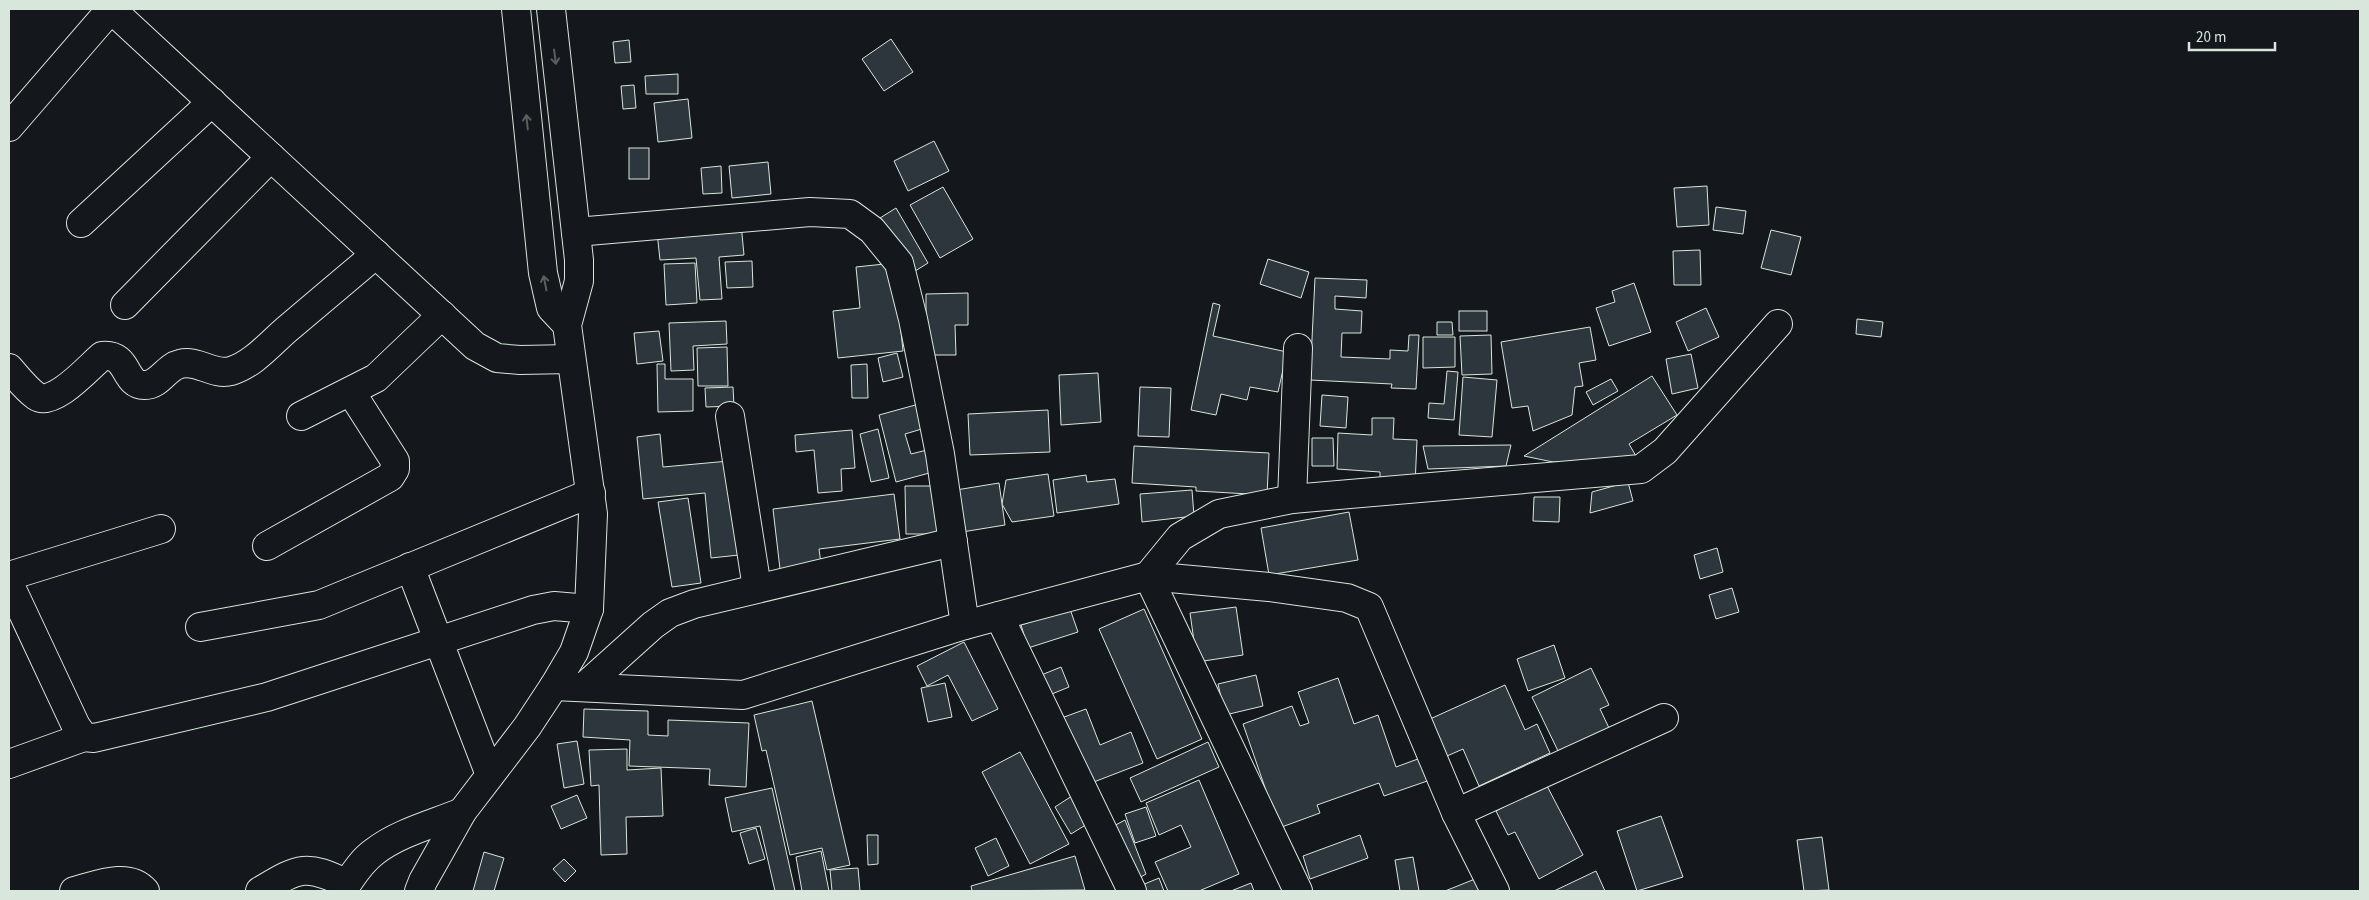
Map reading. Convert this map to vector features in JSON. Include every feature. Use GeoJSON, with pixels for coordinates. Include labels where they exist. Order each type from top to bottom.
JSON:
{"type":"FeatureCollection","features":[{"type":"Feature","properties":{"kind":"street"},"geometry":{"type":"LineString","coordinates":[[9,128],[111,9],[475,346],[496,358],[520,360],[571,359]]}},
{"type":"Feature","properties":{"kind":"street"},"geometry":{"type":"LineString","coordinates":[[516,9],[543,273],[551,308],[567,325]]}},
{"type":"Feature","properties":{"kind":"street"},"geometry":{"type":"LineString","coordinates":[[419,891],[462,812],[527,726],[554,686],[574,652],[589,609],[593,514],[567,325],[579,282],[576,232],[551,9]]}},
{"type":"Feature","properties":{"kind":"street"},"geometry":{"type":"LineString","coordinates":[[82,223],[212,102]]}},
{"type":"Feature","properties":{"kind":"street"},"geometry":{"type":"LineString","coordinates":[[125,305],[271,157]]}},
{"type":"Feature","properties":{"kind":"street"},"geometry":{"type":"LineString","coordinates":[[576,232],[810,212],[850,214],[872,230],[899,263],[940,454],[965,625]]}},
{"type":"Feature","properties":{"kind":"street"},"geometry":{"type":"LineString","coordinates":[[9,368],[36,397],[45,400],[56,396],[102,356],[112,355],[120,360],[133,380],[143,385],[154,384],[177,364],[190,362],[216,371],[230,371],[260,352],[376,254]]}},
{"type":"Feature","properties":{"kind":"street"},"geometry":{"type":"LineString","coordinates":[[301,416],[351,392],[388,368],[442,315]]}},
{"type":"Feature","properties":{"kind":"street"},"geometry":{"type":"LineString","coordinates":[[1148,576],[1180,537],[1194,527],[1219,514],[1292,499],[1641,469],[1665,451],[1778,324]]}},
{"type":"Feature","properties":{"kind":"street"},"geometry":{"type":"LineString","coordinates":[[1292,499],[1298,348]]}},
{"type":"Feature","properties":{"kind":"street"},"geometry":{"type":"LineString","coordinates":[[267,546],[390,477],[395,469],[395,461],[351,392]]}},
{"type":"Feature","properties":{"kind":"street"},"geometry":{"type":"LineString","coordinates":[[730,416],[757,588]]}},
{"type":"Feature","properties":{"kind":"street"},"geometry":{"type":"LineString","coordinates":[[200,626],[319,604],[591,494]]}},
{"type":"Feature","properties":{"kind":"street"},"geometry":{"type":"LineString","coordinates":[[9,576],[161,529]]}},
{"type":"Feature","properties":{"kind":"street"},"geometry":{"type":"LineString","coordinates":[[584,687],[653,625],[670,613],[694,604],[757,588],[953,542]]}},
{"type":"Feature","properties":{"kind":"street"},"geometry":{"type":"LineString","coordinates":[[410,567],[490,774]]}},
{"type":"Feature","properties":{"kind":"street"},"geometry":{"type":"LineString","coordinates":[[1148,576],[1298,891]]}},
{"type":"Feature","properties":{"kind":"street"},"geometry":{"type":"LineString","coordinates":[[554,686],[743,695],[965,625],[1148,576],[1269,587],[1347,598],[1368,607],[1456,812],[1495,891]]}},
{"type":"Feature","properties":{"kind":"street"},"geometry":{"type":"LineString","coordinates":[[9,584],[76,726],[84,737]]}},
{"type":"Feature","properties":{"kind":"street"},"geometry":{"type":"LineString","coordinates":[[9,764],[84,737],[94,738],[267,698],[533,610],[554,606],[589,609]]}},
{"type":"Feature","properties":{"kind":"street"},"geometry":{"type":"LineString","coordinates":[[999,616],[1132,891]]}},
{"type":"Feature","properties":{"kind":"street"},"geometry":{"type":"LineString","coordinates":[[1456,812],[1664,718]]}},
{"type":"Feature","properties":{"kind":"street"},"geometry":{"type":"LineString","coordinates":[[260,891],[292,872],[305,871],[323,872],[345,888],[359,866],[374,852],[395,840],[462,812]]}},
{"type":"Feature","properties":{"kind":"street"},"geometry":{"type":"LineString","coordinates":[[74,891],[119,880],[140,885],[145,891]]}},
{"type":"Feature","properties":{"kind":"building"},"geometry":{"type":"Polygon","coordinates":[[[891,39],[913,72],[884,91],[862,59],[891,39]]]}},
{"type":"Feature","properties":{"kind":"building"},"geometry":{"type":"Polygon","coordinates":[[[629,40],[631,62],[615,63],[613,42],[629,40]]]}},
{"type":"Feature","properties":{"kind":"building"},"geometry":{"type":"Polygon","coordinates":[[[678,74],[678,94],[646,94],[645,76],[678,74]]]}},
{"type":"Feature","properties":{"kind":"building"},"geometry":{"type":"Polygon","coordinates":[[[634,85],[636,108],[623,109],[621,86],[634,85]]]}},
{"type":"Feature","properties":{"kind":"building"},"geometry":{"type":"Polygon","coordinates":[[[688,99],[692,138],[658,142],[654,103],[688,99]]]}},
{"type":"Feature","properties":{"kind":"building"},"geometry":{"type":"Polygon","coordinates":[[[934,141],[949,171],[908,191],[894,161],[934,141]]]}},
{"type":"Feature","properties":{"kind":"building"},"geometry":{"type":"Polygon","coordinates":[[[629,148],[649,148],[649,179],[629,179],[629,148]]]}},
{"type":"Feature","properties":{"kind":"building"},"geometry":{"type":"Polygon","coordinates":[[[768,162],[771,194],[732,198],[729,166],[768,162]]]}},
{"type":"Feature","properties":{"kind":"building"},"geometry":{"type":"Polygon","coordinates":[[[721,166],[722,193],[703,194],[701,168],[721,166]]]}},
{"type":"Feature","properties":{"kind":"building"},"geometry":{"type":"Polygon","coordinates":[[[1707,186],[1709,225],[1677,227],[1674,188],[1707,186]]]}},
{"type":"Feature","properties":{"kind":"building"},"geometry":{"type":"Polygon","coordinates":[[[943,187],[973,239],[940,258],[910,205],[943,187]]]}},
{"type":"Feature","properties":{"kind":"building"},"geometry":{"type":"Polygon","coordinates":[[[1716,207],[1746,211],[1743,234],[1713,230],[1716,207]]]}},
{"type":"Feature","properties":{"kind":"building"},"geometry":{"type":"Polygon","coordinates":[[[896,208],[928,263],[912,273],[880,218],[896,208]]]}},
{"type":"Feature","properties":{"kind":"building"},"geometry":{"type":"Polygon","coordinates":[[[741,224],[744,255],[719,257],[722,299],[700,300],[696,258],[660,260],[657,232],[741,224]]]}},
{"type":"Feature","properties":{"kind":"building"},"geometry":{"type":"Polygon","coordinates":[[[1771,230],[1801,237],[1791,275],[1761,268],[1771,230]]]}},
{"type":"Feature","properties":{"kind":"building"},"geometry":{"type":"Polygon","coordinates":[[[1700,250],[1701,285],[1674,285],[1673,251],[1700,250]]]}},
{"type":"Feature","properties":{"kind":"building"},"geometry":{"type":"Polygon","coordinates":[[[1268,259],[1309,272],[1301,298],[1260,284],[1268,259]]]}},
{"type":"Feature","properties":{"kind":"building"},"geometry":{"type":"Polygon","coordinates":[[[752,261],[753,287],[727,288],[725,262],[752,261]]]}},
{"type":"Feature","properties":{"kind":"building"},"geometry":{"type":"Polygon","coordinates":[[[695,263],[697,303],[666,305],[664,264],[695,263]]]}},
{"type":"Feature","properties":{"kind":"building"},"geometry":{"type":"Polygon","coordinates":[[[894,263],[903,351],[838,358],[833,311],[860,308],[856,267],[894,263]]]}},
{"type":"Feature","properties":{"kind":"building"},"geometry":{"type":"Polygon","coordinates":[[[1315,278],[1367,280],[1366,298],[1335,296],[1335,309],[1362,311],[1361,333],[1342,333],[1341,357],[1390,359],[1390,350],[1408,351],[1409,335],[1419,335],[1416,389],[1391,388],[1392,384],[1310,380],[1315,278]]]}},
{"type":"Feature","properties":{"kind":"building"},"geometry":{"type":"Polygon","coordinates":[[[1634,283],[1651,332],[1609,346],[1596,308],[1615,302],[1612,291],[1634,283]]]}},
{"type":"Feature","properties":{"kind":"building"},"geometry":{"type":"Polygon","coordinates":[[[968,293],[968,325],[955,325],[956,355],[926,355],[926,294],[968,293]]]}},
{"type":"Feature","properties":{"kind":"building"},"geometry":{"type":"Polygon","coordinates":[[[1213,303],[1220,305],[1213,336],[1287,352],[1278,392],[1250,387],[1247,400],[1221,394],[1216,415],[1191,410],[1213,303]]]}},
{"type":"Feature","properties":{"kind":"building"},"geometry":{"type":"Polygon","coordinates":[[[1706,308],[1719,337],[1688,351],[1676,322],[1706,308]]]}},
{"type":"Feature","properties":{"kind":"building"},"geometry":{"type":"Polygon","coordinates":[[[1459,311],[1487,311],[1487,331],[1459,331],[1459,311]]]}},
{"type":"Feature","properties":{"kind":"building"},"geometry":{"type":"Polygon","coordinates":[[[1857,319],[1883,322],[1881,337],[1856,334],[1857,319]]]}},
{"type":"Feature","properties":{"kind":"building"},"geometry":{"type":"Polygon","coordinates":[[[726,321],[727,344],[693,346],[694,370],[671,371],[669,323],[726,321]]]}},
{"type":"Feature","properties":{"kind":"building"},"geometry":{"type":"Polygon","coordinates":[[[1437,322],[1452,322],[1453,335],[1437,335],[1437,322]]]}},
{"type":"Feature","properties":{"kind":"building"},"geometry":{"type":"Polygon","coordinates":[[[1590,327],[1596,360],[1579,363],[1583,386],[1575,387],[1572,415],[1533,431],[1528,406],[1512,408],[1501,342],[1590,327]]]}},
{"type":"Feature","properties":{"kind":"building"},"geometry":{"type":"Polygon","coordinates":[[[659,331],[663,361],[637,364],[634,333],[659,331]]]}},
{"type":"Feature","properties":{"kind":"building"},"geometry":{"type":"Polygon","coordinates":[[[1491,335],[1492,374],[1462,375],[1460,336],[1491,335]]]}},
{"type":"Feature","properties":{"kind":"building"},"geometry":{"type":"Polygon","coordinates":[[[1423,337],[1455,337],[1455,367],[1423,368],[1423,337]]]}},
{"type":"Feature","properties":{"kind":"building"},"geometry":{"type":"Polygon","coordinates":[[[727,347],[728,386],[698,386],[697,348],[727,347]]]}},
{"type":"Feature","properties":{"kind":"building"},"geometry":{"type":"Polygon","coordinates":[[[897,353],[903,377],[883,382],[878,358],[897,353]]]}},
{"type":"Feature","properties":{"kind":"building"},"geometry":{"type":"Polygon","coordinates":[[[1691,354],[1698,388],[1672,394],[1666,359],[1691,354]]]}},
{"type":"Feature","properties":{"kind":"building"},"geometry":{"type":"Polygon","coordinates":[[[657,364],[665,364],[665,379],[693,379],[693,411],[658,412],[657,364]]]}},
{"type":"Feature","properties":{"kind":"building"},"geometry":{"type":"Polygon","coordinates":[[[867,364],[868,398],[852,398],[851,365],[867,364]]]}},
{"type":"Feature","properties":{"kind":"building"},"geometry":{"type":"Polygon","coordinates":[[[1447,371],[1458,372],[1454,420],[1428,418],[1429,403],[1444,404],[1447,371]]]}},
{"type":"Feature","properties":{"kind":"building"},"geometry":{"type":"Polygon","coordinates":[[[1098,373],[1101,422],[1061,425],[1059,375],[1098,373]]]}},
{"type":"Feature","properties":{"kind":"building"},"geometry":{"type":"Polygon","coordinates":[[[1652,376],[1677,415],[1629,444],[1636,456],[1595,461],[1553,462],[1524,456],[1652,376]]]}},
{"type":"Feature","properties":{"kind":"building"},"geometry":{"type":"Polygon","coordinates":[[[1463,377],[1497,380],[1492,437],[1459,435],[1463,377]]]}},
{"type":"Feature","properties":{"kind":"building"},"geometry":{"type":"Polygon","coordinates":[[[1611,379],[1618,391],[1593,405],[1586,392],[1611,379]]]}},
{"type":"Feature","properties":{"kind":"building"},"geometry":{"type":"Polygon","coordinates":[[[733,387],[734,406],[706,407],[705,388],[733,387]]]}},
{"type":"Feature","properties":{"kind":"building"},"geometry":{"type":"Polygon","coordinates":[[[1140,387],[1171,388],[1169,437],[1138,436],[1140,387]]]}},
{"type":"Feature","properties":{"kind":"building"},"geometry":{"type":"Polygon","coordinates":[[[1322,395],[1348,397],[1346,428],[1320,426],[1322,395]]]}},
{"type":"Feature","properties":{"kind":"building"},"geometry":{"type":"Polygon","coordinates":[[[919,404],[925,428],[905,434],[911,454],[927,450],[933,472],[896,482],[879,415],[919,404]]]}},
{"type":"Feature","properties":{"kind":"building"},"geometry":{"type":"Polygon","coordinates":[[[1048,410],[1050,452],[970,455],[968,414],[1048,410]]]}},
{"type":"Feature","properties":{"kind":"building"},"geometry":{"type":"Polygon","coordinates":[[[1372,418],[1394,418],[1393,439],[1417,440],[1415,485],[1380,483],[1380,472],[1337,469],[1338,433],[1372,435],[1372,418]]]}},
{"type":"Feature","properties":{"kind":"building"},"geometry":{"type":"Polygon","coordinates":[[[878,429],[889,478],[871,482],[860,434],[878,429]]]}},
{"type":"Feature","properties":{"kind":"building"},"geometry":{"type":"Polygon","coordinates":[[[852,430],[855,468],[841,469],[842,491],[818,493],[814,450],[796,452],[795,435],[852,430]]]}},
{"type":"Feature","properties":{"kind":"building"},"geometry":{"type":"Polygon","coordinates":[[[660,434],[663,467],[729,461],[739,555],[711,558],[705,493],[643,499],[637,437],[660,434]]]}},
{"type":"Feature","properties":{"kind":"building"},"geometry":{"type":"Polygon","coordinates":[[[1312,438],[1333,438],[1334,466],[1312,466],[1312,438]]]}},
{"type":"Feature","properties":{"kind":"building"},"geometry":{"type":"Polygon","coordinates":[[[1511,445],[1506,466],[1428,469],[1423,446],[1511,445]]]}},
{"type":"Feature","properties":{"kind":"building"},"geometry":{"type":"Polygon","coordinates":[[[1134,446],[1269,453],[1267,495],[1196,491],[1196,487],[1132,483],[1134,446]]]}},
{"type":"Feature","properties":{"kind":"building"},"geometry":{"type":"Polygon","coordinates":[[[1048,474],[1054,516],[1012,522],[1002,504],[1006,480],[1048,474]]]}},
{"type":"Feature","properties":{"kind":"building"},"geometry":{"type":"Polygon","coordinates":[[[1086,475],[1087,482],[1115,479],[1119,504],[1057,513],[1053,480],[1086,475]]]}},
{"type":"Feature","properties":{"kind":"building"},"geometry":{"type":"Polygon","coordinates":[[[1628,482],[1633,501],[1590,513],[1592,492],[1628,482]]]}},
{"type":"Feature","properties":{"kind":"building"},"geometry":{"type":"Polygon","coordinates":[[[999,483],[1005,525],[962,532],[956,490],[999,483]]]}},
{"type":"Feature","properties":{"kind":"building"},"geometry":{"type":"Polygon","coordinates":[[[905,486],[939,486],[939,534],[906,534],[905,486]]]}},
{"type":"Feature","properties":{"kind":"building"},"geometry":{"type":"Polygon","coordinates":[[[1192,490],[1194,516],[1142,522],[1140,494],[1192,490]]]}},
{"type":"Feature","properties":{"kind":"building"},"geometry":{"type":"Polygon","coordinates":[[[894,494],[900,539],[819,549],[821,564],[780,569],[773,509],[894,494]]]}},
{"type":"Feature","properties":{"kind":"building"},"geometry":{"type":"Polygon","coordinates":[[[1534,497],[1560,497],[1559,522],[1533,521],[1534,497]]]}},
{"type":"Feature","properties":{"kind":"building"},"geometry":{"type":"Polygon","coordinates":[[[688,498],[701,583],[672,587],[658,502],[688,498]]]}},
{"type":"Feature","properties":{"kind":"building"},"geometry":{"type":"Polygon","coordinates":[[[1349,512],[1358,560],[1269,575],[1261,528],[1349,512]]]}},
{"type":"Feature","properties":{"kind":"building"},"geometry":{"type":"Polygon","coordinates":[[[1717,548],[1723,572],[1700,579],[1694,555],[1717,548]]]}},
{"type":"Feature","properties":{"kind":"building"},"geometry":{"type":"Polygon","coordinates":[[[1732,588],[1739,612],[1716,619],[1709,595],[1732,588]]]}},
{"type":"Feature","properties":{"kind":"building"},"geometry":{"type":"Polygon","coordinates":[[[1236,607],[1243,655],[1197,662],[1190,613],[1236,607]]]}},
{"type":"Feature","properties":{"kind":"building"},"geometry":{"type":"Polygon","coordinates":[[[1070,609],[1078,632],[1028,648],[1021,625],[1070,609]]]}},
{"type":"Feature","properties":{"kind":"building"},"geometry":{"type":"Polygon","coordinates":[[[1144,609],[1202,739],[1157,759],[1099,629],[1144,609]]]}},
{"type":"Feature","properties":{"kind":"building"},"geometry":{"type":"Polygon","coordinates":[[[964,642],[998,709],[972,721],[948,675],[927,686],[917,666],[964,642]]]}},
{"type":"Feature","properties":{"kind":"building"},"geometry":{"type":"Polygon","coordinates":[[[1554,645],[1565,678],[1528,691],[1517,659],[1554,645]]]}},
{"type":"Feature","properties":{"kind":"building"},"geometry":{"type":"Polygon","coordinates":[[[1061,667],[1069,687],[1042,698],[1034,678],[1061,667]]]}},
{"type":"Feature","properties":{"kind":"building"},"geometry":{"type":"Polygon","coordinates":[[[1591,668],[1609,705],[1600,709],[1609,728],[1559,753],[1532,697],[1591,668]]]}},
{"type":"Feature","properties":{"kind":"building"},"geometry":{"type":"Polygon","coordinates":[[[1256,675],[1263,706],[1225,715],[1218,684],[1256,675]]]}},
{"type":"Feature","properties":{"kind":"building"},"geometry":{"type":"Polygon","coordinates":[[[1338,678],[1354,724],[1378,715],[1396,767],[1426,756],[1433,779],[1384,796],[1379,783],[1317,805],[1320,813],[1279,828],[1243,724],[1292,706],[1300,726],[1309,723],[1298,692],[1338,678]]]}},
{"type":"Feature","properties":{"kind":"building"},"geometry":{"type":"Polygon","coordinates":[[[945,683],[952,717],[928,722],[921,688],[945,683]]]}},
{"type":"Feature","properties":{"kind":"building"},"geometry":{"type":"Polygon","coordinates":[[[1505,685],[1525,730],[1537,724],[1550,753],[1479,786],[1463,749],[1447,756],[1430,719],[1505,685]]]}},
{"type":"Feature","properties":{"kind":"building"},"geometry":{"type":"Polygon","coordinates":[[[812,701],[850,865],[827,870],[822,848],[790,855],[766,750],[762,751],[754,715],[812,701]]]}},
{"type":"Feature","properties":{"kind":"building"},"geometry":{"type":"Polygon","coordinates":[[[584,709],[648,711],[648,735],[668,736],[668,720],[749,723],[746,787],[709,785],[710,769],[629,766],[630,740],[583,737],[584,709]]]}},
{"type":"Feature","properties":{"kind":"building"},"geometry":{"type":"Polygon","coordinates":[[[1086,709],[1100,745],[1131,732],[1143,763],[1086,785],[1056,720],[1086,709]]]}},
{"type":"Feature","properties":{"kind":"building"},"geometry":{"type":"Polygon","coordinates":[[[577,741],[584,784],[564,788],[557,744],[577,741]]]}},
{"type":"Feature","properties":{"kind":"building"},"geometry":{"type":"Polygon","coordinates":[[[1208,742],[1219,767],[1141,802],[1130,778],[1208,742]]]}},
{"type":"Feature","properties":{"kind":"building"},"geometry":{"type":"Polygon","coordinates":[[[627,749],[627,770],[661,768],[663,816],[626,817],[627,854],[601,855],[599,785],[591,786],[589,750],[627,749]]]}},
{"type":"Feature","properties":{"kind":"building"},"geometry":{"type":"Polygon","coordinates":[[[1020,752],[1069,844],[1030,864],[982,772],[1020,752]]]}},
{"type":"Feature","properties":{"kind":"building"},"geometry":{"type":"Polygon","coordinates":[[[1199,780],[1239,874],[1199,891],[1168,891],[1155,862],[1191,847],[1181,825],[1159,835],[1146,803],[1199,780]]]}},
{"type":"Feature","properties":{"kind":"building"},"geometry":{"type":"Polygon","coordinates":[[[1546,784],[1583,855],[1539,879],[1515,832],[1508,835],[1496,811],[1546,784]]]}},
{"type":"Feature","properties":{"kind":"building"},"geometry":{"type":"Polygon","coordinates":[[[772,788],[795,891],[775,891],[760,826],[732,832],[725,798],[772,788]]]}},
{"type":"Feature","properties":{"kind":"building"},"geometry":{"type":"Polygon","coordinates":[[[1075,794],[1092,821],[1071,834],[1055,807],[1075,794]]]}},
{"type":"Feature","properties":{"kind":"building"},"geometry":{"type":"Polygon","coordinates":[[[577,795],[587,818],[561,829],[551,806],[577,795]]]}},
{"type":"Feature","properties":{"kind":"building"},"geometry":{"type":"Polygon","coordinates":[[[1146,807],[1156,836],[1135,843],[1125,814],[1146,807]]]}},
{"type":"Feature","properties":{"kind":"building"},"geometry":{"type":"Polygon","coordinates":[[[1661,816],[1683,877],[1637,891],[1617,831],[1661,816]]]}},
{"type":"Feature","properties":{"kind":"building"},"geometry":{"type":"Polygon","coordinates":[[[1125,820],[1146,874],[1134,881],[1110,828],[1125,820]]]}},
{"type":"Feature","properties":{"kind":"building"},"geometry":{"type":"Polygon","coordinates":[[[756,828],[765,859],[749,864],[740,833],[756,828]]]}},
{"type":"Feature","properties":{"kind":"building"},"geometry":{"type":"Polygon","coordinates":[[[867,835],[878,835],[878,864],[868,865],[867,835]]]}},
{"type":"Feature","properties":{"kind":"building"},"geometry":{"type":"Polygon","coordinates":[[[1360,835],[1368,858],[1310,879],[1303,856],[1360,835]]]}},
{"type":"Feature","properties":{"kind":"building"},"geometry":{"type":"Polygon","coordinates":[[[1822,837],[1829,890],[1804,891],[1797,840],[1822,837]]]}},
{"type":"Feature","properties":{"kind":"building"},"geometry":{"type":"Polygon","coordinates":[[[996,838],[1009,866],[988,876],[975,848],[996,838]]]}},
{"type":"Feature","properties":{"kind":"building"},"geometry":{"type":"Polygon","coordinates":[[[821,851],[829,891],[802,891],[796,857],[821,851]]]}},
{"type":"Feature","properties":{"kind":"building"},"geometry":{"type":"Polygon","coordinates":[[[484,852],[504,858],[494,891],[473,891],[484,852]]]}},
{"type":"Feature","properties":{"kind":"building"},"geometry":{"type":"Polygon","coordinates":[[[1075,856],[1085,890],[972,891],[971,886],[1075,856]]]}},
{"type":"Feature","properties":{"kind":"building"},"geometry":{"type":"Polygon","coordinates":[[[1413,857],[1419,891],[1400,891],[1395,860],[1413,857]]]}},
{"type":"Feature","properties":{"kind":"building"},"geometry":{"type":"Polygon","coordinates":[[[564,859],[576,871],[565,882],[553,869],[564,859]]]}},
{"type":"Feature","properties":{"kind":"building"},"geometry":{"type":"Polygon","coordinates":[[[858,868],[860,891],[832,891],[830,870],[858,868]]]}},
{"type":"Feature","properties":{"kind":"building"},"geometry":{"type":"Polygon","coordinates":[[[1596,871],[1605,891],[1554,891],[1596,871]]]}},
{"type":"Feature","properties":{"kind":"building"},"geometry":{"type":"Polygon","coordinates":[[[1480,877],[1485,891],[1445,891],[1480,877]]]}},
{"type":"Feature","properties":{"kind":"building"},"geometry":{"type":"Polygon","coordinates":[[[1159,878],[1164,891],[1137,891],[1135,888],[1159,878]]]}},
{"type":"Feature","properties":{"kind":"building"},"geometry":{"type":"Polygon","coordinates":[[[1251,883],[1254,891],[1231,891],[1251,883]]]}}]}
